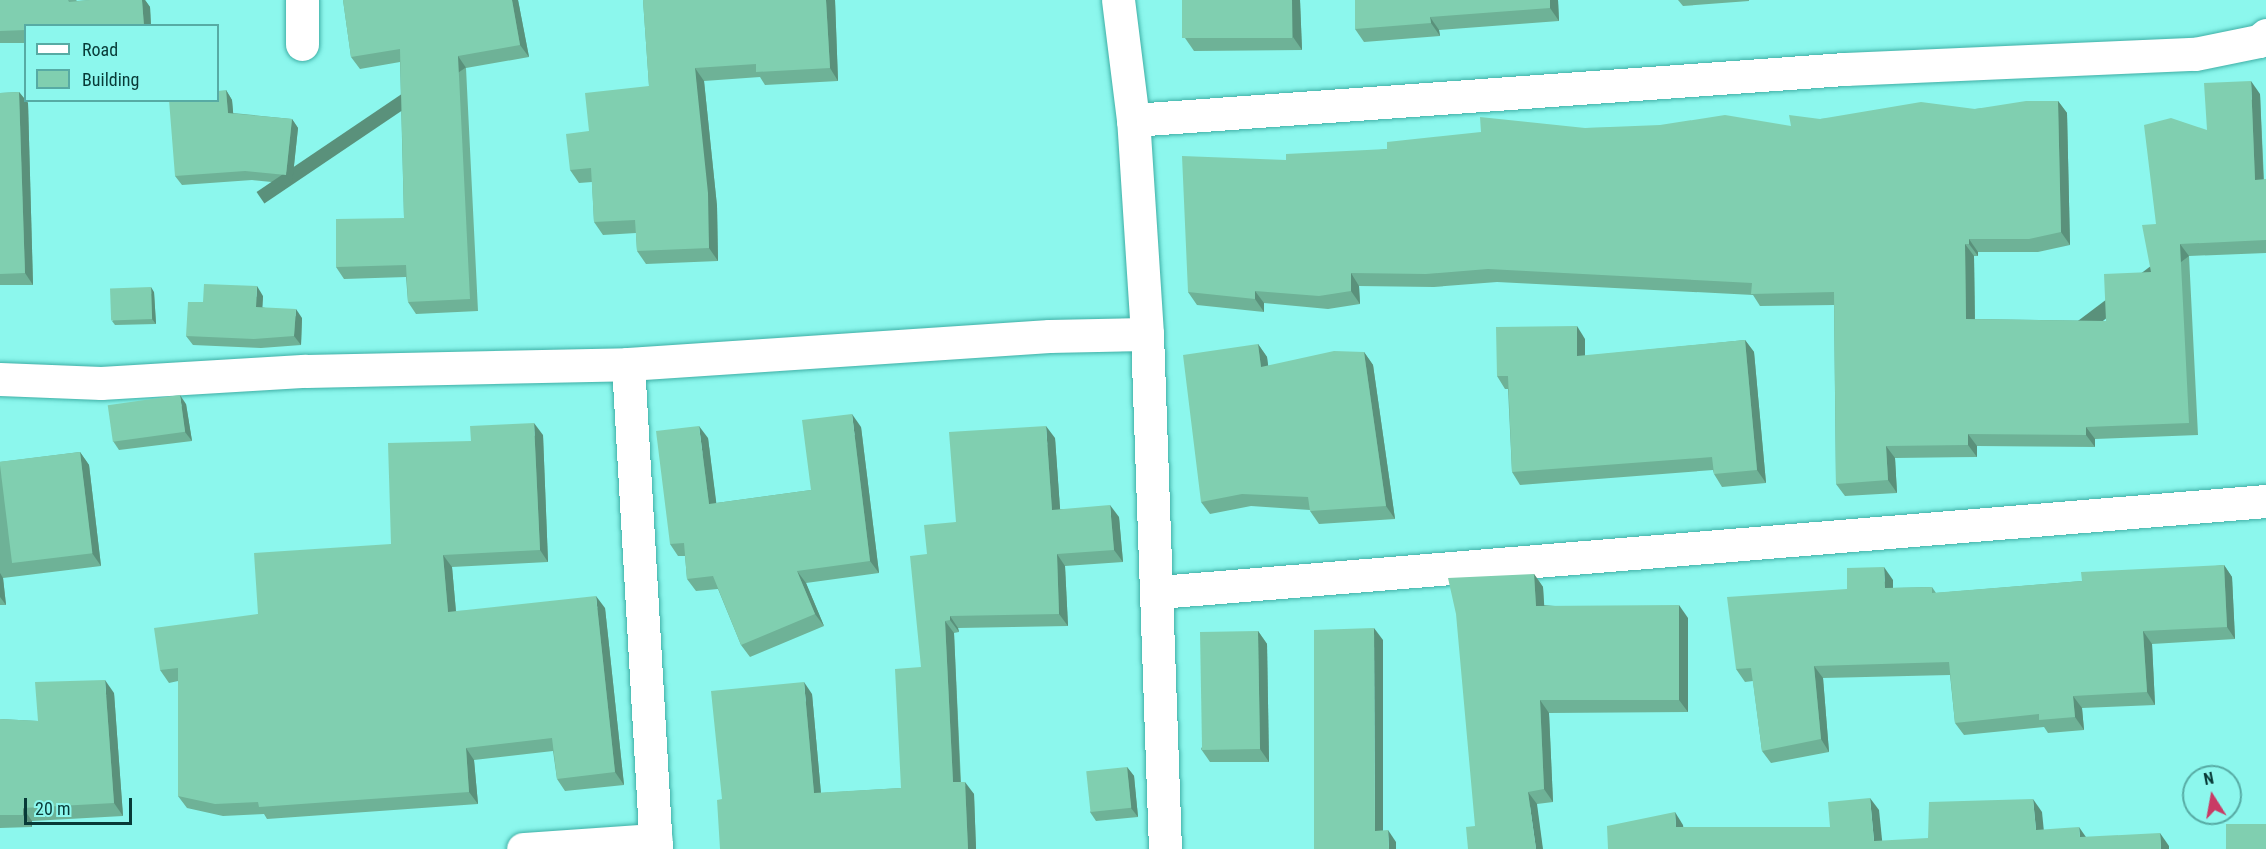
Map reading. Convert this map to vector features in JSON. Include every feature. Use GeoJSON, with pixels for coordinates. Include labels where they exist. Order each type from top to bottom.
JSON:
{"type":"FeatureCollection","features":[{"type":"Feature","properties":{"kind":"street"},"geometry":{"type":"LineString","coordinates":[[302,0],[302,44]]}},
{"type":"Feature","properties":{"kind":"street"},"geometry":{"type":"LineString","coordinates":[[1118,0],[1133,120],[1147,334],[1158,592],[1165,849]]}},
{"type":"Feature","properties":{"kind":"street"},"geometry":{"type":"LineString","coordinates":[[1133,120],[1845,69],[2195,54],[2259,41],[2266,35]]}},
{"type":"Feature","properties":{"kind":"street"},"geometry":{"type":"LineString","coordinates":[[0,379],[101,383],[306,371],[628,364],[1049,336],[1147,334]]}},
{"type":"Feature","properties":{"kind":"street"},"geometry":{"type":"LineString","coordinates":[[523,849],[656,844],[628,364]]}},
{"type":"Feature","properties":{"kind":"street"},"geometry":{"type":"LineString","coordinates":[[1158,592],[2266,501]]}},
{"type":"Feature","properties":{"kind":"building"},"geometry":{"type":"Polygon","coordinates":[[[0,0],[68,0],[69,2],[142,0],[144,24],[24,24],[24,30],[0,31],[0,0]]]}},
{"type":"Feature","properties":{"kind":"building"},"geometry":{"type":"Polygon","coordinates":[[[343,0],[512,0],[520,45],[458,56],[470,299],[408,302],[406,265],[336,267],[336,219],[404,218],[400,49],[351,57],[343,0]]]}},
{"type":"Feature","properties":{"kind":"building"},"geometry":{"type":"Polygon","coordinates":[[[643,0],[826,0],[830,68],[756,72],[756,64],[695,68],[708,193],[709,248],[637,251],[635,220],[594,222],[591,168],[570,170],[566,134],[589,131],[585,93],[649,86],[643,0]]]}},
{"type":"Feature","properties":{"kind":"building"},"geometry":{"type":"Polygon","coordinates":[[[1182,0],[1292,0],[1292,38],[1182,38],[1182,0]]]}},
{"type":"Feature","properties":{"kind":"building"},"geometry":{"type":"Polygon","coordinates":[[[1355,0],[1550,0],[1550,8],[1430,17],[1431,23],[1355,29],[1355,0]]]}},
{"type":"Feature","properties":{"kind":"building"},"geometry":{"type":"Polygon","coordinates":[[[2251,81],[2255,180],[2266,179],[2266,240],[2180,244],[2189,423],[2086,427],[2086,435],[1968,434],[1968,445],[1886,446],[1888,480],[1836,484],[1834,292],[1751,294],[1752,283],[1488,269],[1426,274],[1351,273],[1351,291],[1319,296],[1255,291],[1255,299],[1188,292],[1182,156],[1286,160],[1286,154],[1387,149],[1387,142],[1481,132],[1480,117],[1585,128],[1660,125],[1725,115],[1791,126],[1789,115],[1820,119],[1921,102],[1975,109],[2026,101],[2058,101],[2061,232],[2029,239],[1969,239],[1969,244],[1965,244],[1966,319],[2106,321],[2104,274],[2151,272],[2142,225],[2156,224],[2144,125],[2171,118],[2207,130],[2204,83],[2251,81]]]}},
{"type":"Feature","properties":{"kind":"building"},"geometry":{"type":"Polygon","coordinates":[[[226,90],[228,113],[292,119],[286,175],[245,171],[175,176],[169,102],[219,102],[219,91],[226,90]]]}},
{"type":"Feature","properties":{"kind":"building"},"geometry":{"type":"Polygon","coordinates":[[[19,92],[25,273],[0,274],[0,93],[19,92]]]}},
{"type":"Feature","properties":{"kind":"building"},"geometry":{"type":"Polygon","coordinates":[[[204,284],[257,286],[256,307],[296,309],[294,336],[254,339],[186,336],[188,302],[203,302],[204,284]]]}},
{"type":"Feature","properties":{"kind":"building"},"geometry":{"type":"Polygon","coordinates":[[[151,287],[152,319],[111,320],[110,288],[151,287]]]}},
{"type":"Feature","properties":{"kind":"building"},"geometry":{"type":"Polygon","coordinates":[[[1577,326],[1577,356],[1745,340],[1757,470],[1714,474],[1712,457],[1512,472],[1508,376],[1497,376],[1496,327],[1577,326]]]}},
{"type":"Feature","properties":{"kind":"building"},"geometry":{"type":"Polygon","coordinates":[[[1258,344],[1261,367],[1334,351],[1364,352],[1386,506],[1310,511],[1308,497],[1242,494],[1201,502],[1183,355],[1258,344]]]}},
{"type":"Feature","properties":{"kind":"building"},"geometry":{"type":"Polygon","coordinates":[[[180,395],[185,432],[113,442],[108,405],[180,395]]]}},
{"type":"Feature","properties":{"kind":"building"},"geometry":{"type":"Polygon","coordinates":[[[852,414],[870,561],[797,571],[815,614],[741,645],[713,576],[687,579],[684,543],[670,544],[656,431],[699,426],[709,504],[811,490],[802,420],[852,414]]]}},
{"type":"Feature","properties":{"kind":"building"},"geometry":{"type":"Polygon","coordinates":[[[534,423],[540,550],[443,555],[448,612],[596,596],[615,772],[557,779],[552,738],[466,748],[469,792],[259,807],[258,802],[215,804],[178,796],[178,668],[160,670],[154,628],[258,614],[254,553],[391,544],[388,443],[471,441],[470,426],[534,423]]]}},
{"type":"Feature","properties":{"kind":"building"},"geometry":{"type":"Polygon","coordinates":[[[1046,426],[1052,510],[1110,505],[1114,550],[1057,554],[1059,614],[950,616],[950,620],[945,621],[953,782],[965,782],[968,849],[720,849],[717,800],[722,799],[711,691],[804,682],[814,793],[901,788],[895,669],[921,667],[910,556],[927,554],[924,525],[956,522],[949,432],[1046,426]]]}},
{"type":"Feature","properties":{"kind":"building"},"geometry":{"type":"Polygon","coordinates":[[[80,452],[92,553],[12,563],[0,462],[80,452]]]}},
{"type":"Feature","properties":{"kind":"building"},"geometry":{"type":"Polygon","coordinates":[[[2224,565],[2227,627],[2143,631],[2147,692],[2073,696],[2075,717],[2039,720],[2039,714],[1955,723],[1949,662],[1814,666],[1821,739],[1762,751],[1751,668],[1736,669],[1727,597],[1847,589],[1847,568],[1884,567],[1885,588],[1932,587],[1932,593],[2082,581],[2081,572],[2224,565]]]}},
{"type":"Feature","properties":{"kind":"building"},"geometry":{"type":"Polygon","coordinates":[[[1534,574],[1536,606],[1679,605],[1679,700],[1540,700],[1544,789],[1528,792],[1536,849],[1468,849],[1466,827],[1475,826],[1456,614],[1448,578],[1534,574]]]}},
{"type":"Feature","properties":{"kind":"building"},"geometry":{"type":"Polygon","coordinates":[[[1374,628],[1375,831],[1388,830],[1389,849],[1314,849],[1314,630],[1374,628]]]}},
{"type":"Feature","properties":{"kind":"building"},"geometry":{"type":"Polygon","coordinates":[[[1258,631],[1260,749],[1202,750],[1200,632],[1258,631]]]}},
{"type":"Feature","properties":{"kind":"building"},"geometry":{"type":"Polygon","coordinates":[[[105,680],[114,803],[23,808],[23,815],[0,815],[0,719],[38,721],[35,682],[105,680]]]}},
{"type":"Feature","properties":{"kind":"building"},"geometry":{"type":"Polygon","coordinates":[[[1127,767],[1131,808],[1091,812],[1086,771],[1127,767]]]}},
{"type":"Feature","properties":{"kind":"building"},"geometry":{"type":"Polygon","coordinates":[[[1870,798],[1874,841],[1928,838],[1929,802],[2033,799],[2036,830],[2079,827],[2080,837],[2160,833],[2161,849],[1608,849],[1607,826],[1675,812],[1676,827],[1830,827],[1828,802],[1870,798]]]}},
{"type":"Feature","properties":{"kind":"building"},"geometry":{"type":"Polygon","coordinates":[[[2266,824],[2266,849],[2226,849],[2226,825],[2266,824]]]}}]}
